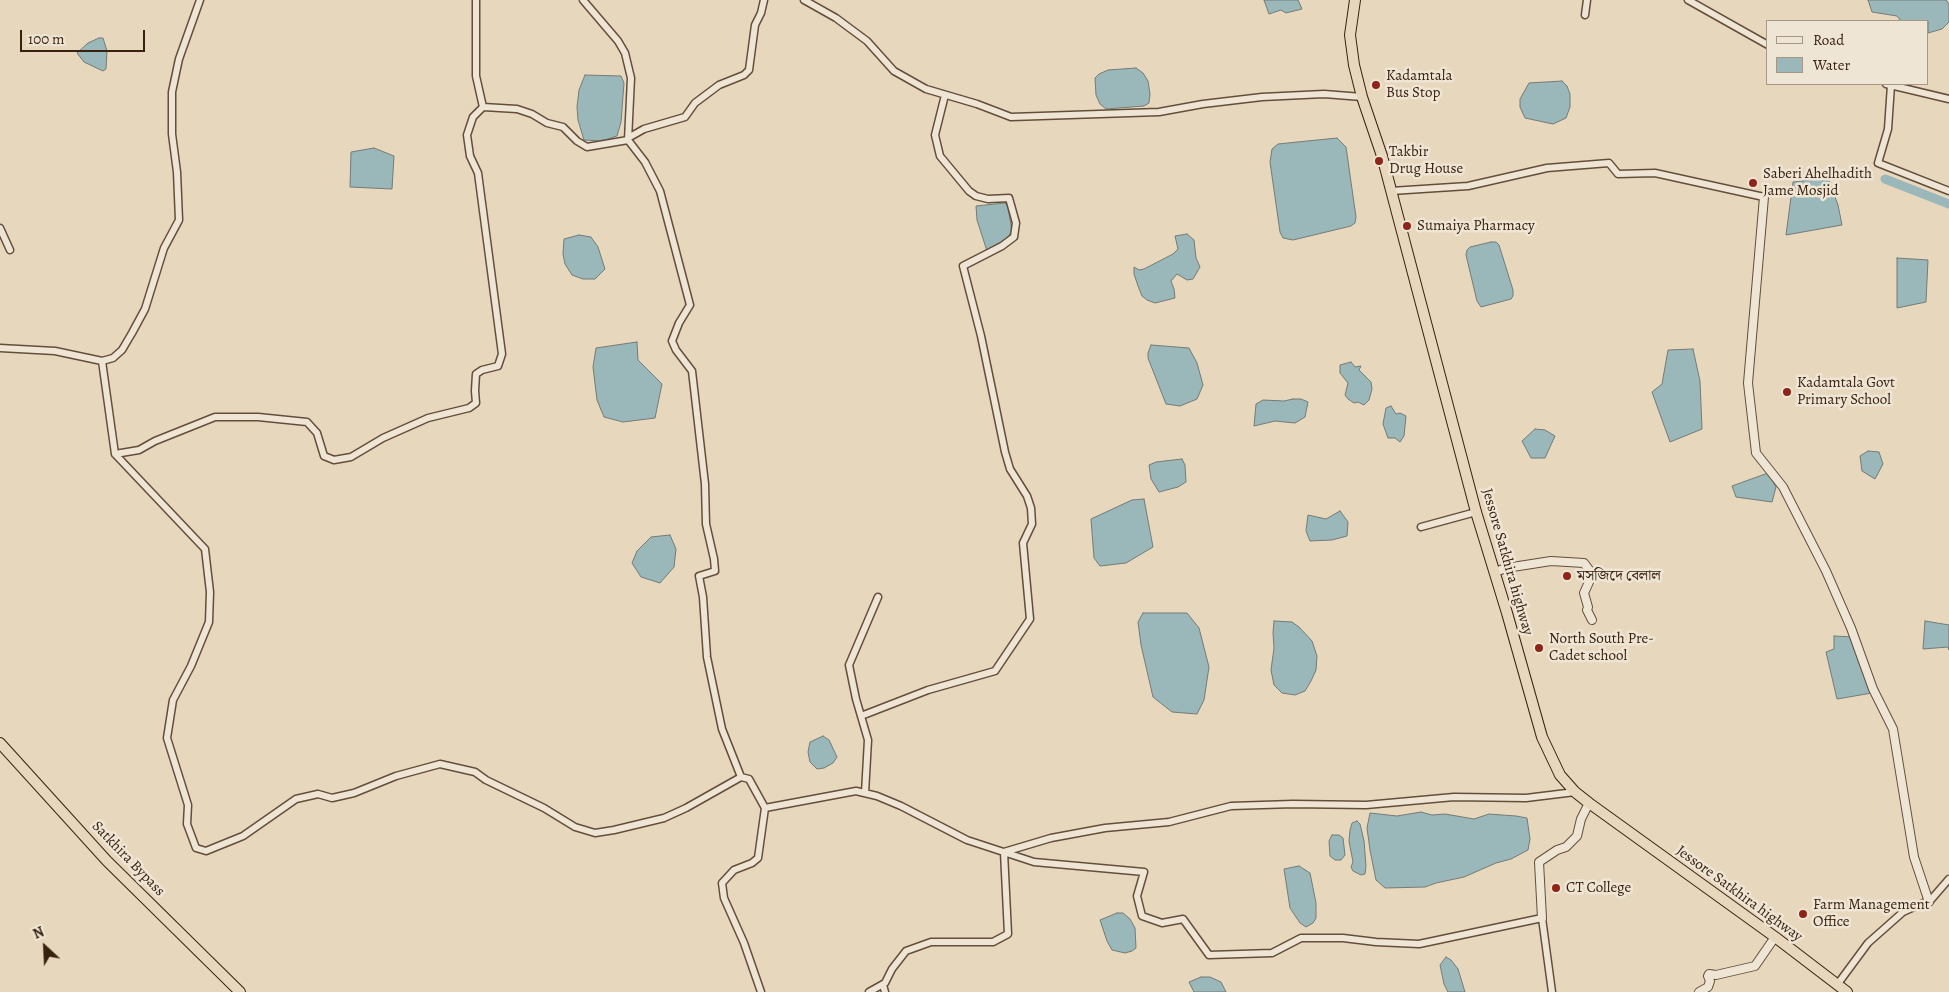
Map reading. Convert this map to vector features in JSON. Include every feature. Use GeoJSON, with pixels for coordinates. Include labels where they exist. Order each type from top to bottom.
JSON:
{"type":"FeatureCollection","features":[{"type":"Feature","properties":{"kind":"highway","name":"Jessore Satkhira highway"},"geometry":{"type":"LineString","coordinates":[[1355,0],[1350,35],[1354,65],[1362,97],[1382,156],[1476,512],[1542,737],[1560,775],[1575,792],[1847,992]]}},
{"type":"Feature","properties":{"kind":"highway","name":"Satkhira Bypass"},"geometry":{"type":"LineString","coordinates":[[0,743],[107,861],[240,992]]}},
{"type":"Feature","properties":{"kind":"street"},"geometry":{"type":"LineString","coordinates":[[0,348],[55,350],[102,361],[112,358],[122,350],[132,333],[145,309],[164,248],[179,220],[177,172],[172,134],[172,92],[179,59],[200,0]]}},
{"type":"Feature","properties":{"kind":"street"},"geometry":{"type":"LineString","coordinates":[[476,0],[476,76],[483,107]]}},
{"type":"Feature","properties":{"kind":"street"},"geometry":{"type":"LineString","coordinates":[[583,0],[618,41],[625,53],[631,78],[628,139],[645,162],[660,191],[690,305],[679,323],[672,341],[676,350],[692,371],[705,484],[706,524],[715,571],[699,576],[703,597],[707,657],[722,729],[741,777]]}},
{"type":"Feature","properties":{"kind":"street"},"geometry":{"type":"LineString","coordinates":[[115,454],[139,450],[155,441],[215,417],[258,417],[307,422],[317,434],[324,456],[334,460],[351,457],[383,438],[428,418],[469,408],[476,403],[476,374],[482,370],[498,366],[502,354],[478,173],[470,156],[467,136],[473,117],[483,107],[517,109],[532,114],[547,123],[563,127],[577,141],[587,146],[628,139],[644,129],[685,117],[695,103],[719,85],[744,75],[748,70],[755,25],[761,13],[764,0]]}},
{"type":"Feature","properties":{"kind":"street"},"geometry":{"type":"LineString","coordinates":[[804,0],[836,18],[868,41],[894,71],[926,89],[977,104],[1011,117],[1159,112],[1203,104],[1262,97],[1324,94],[1362,97]]}},
{"type":"Feature","properties":{"kind":"street"},"geometry":{"type":"LineString","coordinates":[[1584,15],[1587,0]]}},
{"type":"Feature","properties":{"kind":"street"},"geometry":{"type":"LineString","coordinates":[[1688,0],[1766,44]]}},
{"type":"Feature","properties":{"kind":"street"},"geometry":{"type":"LineString","coordinates":[[1888,85],[1888,129],[1878,163],[1949,191]]}},
{"type":"Feature","properties":{"kind":"street"},"geometry":{"type":"LineString","coordinates":[[1892,85],[1949,99]]}},
{"type":"Feature","properties":{"kind":"street"},"geometry":{"type":"LineString","coordinates":[[861,716],[928,690],[995,671],[1030,619],[1023,543],[1032,524],[1031,508],[1027,496],[1010,469],[1005,452],[981,336],[963,266],[1002,246],[1014,237],[1016,222],[1009,198],[988,199],[976,196],[969,191],[940,156],[935,135],[945,95]]}},
{"type":"Feature","properties":{"kind":"street"},"geometry":{"type":"LineString","coordinates":[[1391,192],[1468,186],[1547,168],[1609,163],[1618,174],[1655,173],[1764,197],[1748,383],[1756,453],[1783,487],[1826,571],[1851,628],[1873,689],[1893,728],[1914,857],[1929,902]]}},
{"type":"Feature","properties":{"kind":"street"},"geometry":{"type":"LineString","coordinates":[[0,228],[10,250]]}},
{"type":"Feature","properties":{"kind":"street"},"geometry":{"type":"LineString","coordinates":[[102,361],[115,454],[204,549],[210,592],[209,622],[191,666],[172,700],[167,738],[188,805],[187,824],[196,848],[206,851],[243,836],[296,798],[318,794],[332,798],[354,793],[403,774],[440,764],[475,772],[575,826],[595,833],[664,818],[686,808],[741,777],[749,779],[765,808],[758,858],[752,863],[734,870],[722,884],[724,898],[744,943],[761,992]]}},
{"type":"Feature","properties":{"kind":"street"},"geometry":{"type":"LineString","coordinates":[[1422,527],[1476,512]]}},
{"type":"Feature","properties":{"kind":"street"},"geometry":{"type":"LineString","coordinates":[[1495,572],[1506,568],[1551,561],[1584,563],[1590,571],[1589,582],[1584,593],[1588,607],[1587,610],[1592,620]]}},
{"type":"Feature","properties":{"kind":"street"},"geometry":{"type":"LineString","coordinates":[[865,793],[868,740],[850,665],[878,597]]}},
{"type":"Feature","properties":{"kind":"street"},"geometry":{"type":"LineString","coordinates":[[765,808],[856,791],[901,806],[967,840],[1034,862],[1144,872],[1137,896],[1142,916],[1162,923],[1183,919],[1209,954],[1272,953],[1301,938],[1343,938],[1419,944],[1542,918]]}},
{"type":"Feature","properties":{"kind":"street"},"geometry":{"type":"LineString","coordinates":[[1004,852],[1051,838],[1105,828],[1169,822],[1231,806],[1293,804],[1366,805],[1454,797],[1526,798],[1575,792]]}},
{"type":"Feature","properties":{"kind":"street"},"geometry":{"type":"LineString","coordinates":[[1552,992],[1542,918],[1539,862],[1557,850],[1566,847],[1577,836],[1581,819],[1590,803]]}},
{"type":"Feature","properties":{"kind":"street"},"geometry":{"type":"LineString","coordinates":[[869,992],[883,984],[906,951],[931,942],[993,942],[1008,934],[1004,852]]}},
{"type":"Feature","properties":{"kind":"street"},"geometry":{"type":"LineString","coordinates":[[1837,985],[1868,943],[1902,912],[1929,902],[1949,878]]}},
{"type":"Feature","properties":{"kind":"street"},"geometry":{"type":"LineString","coordinates":[[1699,992],[1708,986],[1709,974],[1716,975],[1755,966],[1774,937]]}},
{"type":"Feature","properties":{"kind":"street"},"geometry":{"type":"LineString","coordinates":[[883,984],[885,992]]}},
{"type":"Feature","properties":{"kind":"water"},"geometry":{"type":"Polygon","coordinates":[[[1264,0],[1298,0],[1302,9],[1286,13],[1281,10],[1269,14],[1264,0]]]}},
{"type":"Feature","properties":{"kind":"water"},"geometry":{"type":"Polygon","coordinates":[[[1868,0],[1946,0],[1949,4],[1949,22],[1942,29],[1929,33],[1929,20],[1900,20],[1897,16],[1872,12],[1868,0]]]}},
{"type":"Feature","properties":{"kind":"water"},"geometry":{"type":"Polygon","coordinates":[[[103,38],[107,51],[106,69],[103,71],[84,62],[77,53],[88,43],[103,38]]]}},
{"type":"Feature","properties":{"kind":"water"},"geometry":{"type":"Polygon","coordinates":[[[1136,68],[1143,73],[1148,81],[1149,103],[1144,106],[1106,109],[1100,104],[1096,95],[1095,78],[1099,74],[1108,70],[1136,68]]]}},
{"type":"Feature","properties":{"kind":"water"},"geometry":{"type":"Polygon","coordinates":[[[585,75],[621,76],[624,83],[621,122],[617,136],[602,141],[584,140],[578,120],[577,107],[579,90],[585,75]]]}},
{"type":"Feature","properties":{"kind":"water"},"geometry":{"type":"Polygon","coordinates":[[[1562,81],[1567,86],[1570,94],[1570,107],[1566,118],[1553,124],[1525,118],[1520,107],[1520,99],[1529,83],[1562,81]]]}},
{"type":"Feature","properties":{"kind":"water"},"geometry":{"type":"Polygon","coordinates":[[[1337,138],[1346,147],[1356,217],[1355,223],[1351,226],[1293,240],[1283,238],[1280,232],[1270,162],[1272,149],[1278,144],[1337,138]]]}},
{"type":"Feature","properties":{"kind":"water"},"geometry":{"type":"Polygon","coordinates":[[[374,148],[394,156],[392,189],[350,187],[351,152],[374,148]]]}},
{"type":"Feature","properties":{"kind":"water"},"geometry":{"type":"Polygon","coordinates":[[[1828,178],[1838,205],[1842,225],[1786,235],[1793,182],[1828,178]]]}},
{"type":"Feature","properties":{"kind":"water"},"geometry":{"type":"Polygon","coordinates":[[[1005,203],[1008,207],[1012,231],[1003,244],[987,251],[977,220],[976,206],[1005,203]]]}},
{"type":"Feature","properties":{"kind":"water"},"geometry":{"type":"Polygon","coordinates":[[[1187,234],[1194,240],[1196,258],[1200,267],[1193,279],[1187,280],[1177,274],[1171,281],[1175,298],[1155,303],[1147,300],[1142,296],[1138,286],[1134,267],[1139,270],[1144,269],[1173,254],[1178,249],[1175,236],[1187,234]]]}},
{"type":"Feature","properties":{"kind":"water"},"geometry":{"type":"Polygon","coordinates":[[[579,235],[591,237],[598,247],[605,269],[595,279],[583,279],[572,275],[565,264],[563,254],[564,239],[579,235]]]}},
{"type":"Feature","properties":{"kind":"water"},"geometry":{"type":"Polygon","coordinates":[[[1496,242],[1499,245],[1513,290],[1513,296],[1511,299],[1481,307],[1477,301],[1466,255],[1470,247],[1496,242]]]}},
{"type":"Feature","properties":{"kind":"water"},"geometry":{"type":"Polygon","coordinates":[[[1897,258],[1928,260],[1926,302],[1897,308],[1897,258]]]}},
{"type":"Feature","properties":{"kind":"water"},"geometry":{"type":"Polygon","coordinates":[[[637,342],[638,360],[662,384],[655,418],[623,422],[604,417],[597,400],[593,367],[596,348],[637,342]]]}},
{"type":"Feature","properties":{"kind":"water"},"geometry":{"type":"Polygon","coordinates":[[[1151,345],[1189,348],[1197,363],[1203,385],[1197,399],[1180,406],[1166,404],[1148,358],[1151,345]]]}},
{"type":"Feature","properties":{"kind":"water"},"geometry":{"type":"Polygon","coordinates":[[[1693,349],[1700,381],[1702,429],[1670,442],[1652,392],[1662,384],[1668,350],[1693,349]]]}},
{"type":"Feature","properties":{"kind":"water"},"geometry":{"type":"Polygon","coordinates":[[[1351,362],[1355,367],[1361,366],[1359,370],[1371,382],[1372,389],[1369,400],[1364,405],[1358,402],[1354,403],[1345,395],[1348,383],[1340,373],[1340,365],[1351,362]]]}},
{"type":"Feature","properties":{"kind":"water"},"geometry":{"type":"Polygon","coordinates":[[[1301,399],[1308,402],[1305,417],[1295,423],[1275,421],[1254,426],[1256,404],[1263,400],[1284,401],[1301,399]]]}},
{"type":"Feature","properties":{"kind":"water"},"geometry":{"type":"Polygon","coordinates":[[[1391,406],[1396,414],[1400,413],[1406,416],[1404,436],[1400,442],[1395,438],[1388,438],[1383,424],[1386,408],[1391,406]]]}},
{"type":"Feature","properties":{"kind":"water"},"geometry":{"type":"Polygon","coordinates":[[[1535,429],[1545,430],[1555,436],[1545,458],[1531,458],[1522,441],[1535,429]]]}},
{"type":"Feature","properties":{"kind":"water"},"geometry":{"type":"Polygon","coordinates":[[[1868,451],[1879,452],[1883,464],[1875,479],[1862,471],[1860,456],[1868,451]]]}},
{"type":"Feature","properties":{"kind":"water"},"geometry":{"type":"Polygon","coordinates":[[[1182,459],[1185,465],[1186,482],[1178,487],[1159,492],[1151,479],[1149,465],[1156,462],[1182,459]]]}},
{"type":"Feature","properties":{"kind":"water"},"geometry":{"type":"Polygon","coordinates":[[[1768,473],[1776,487],[1772,502],[1736,497],[1732,486],[1768,473]]]}},
{"type":"Feature","properties":{"kind":"water"},"geometry":{"type":"Polygon","coordinates":[[[1144,499],[1153,547],[1126,563],[1100,566],[1094,558],[1091,519],[1132,500],[1144,499]]]}},
{"type":"Feature","properties":{"kind":"water"},"geometry":{"type":"Polygon","coordinates":[[[1340,511],[1348,522],[1347,536],[1332,540],[1310,541],[1306,531],[1308,515],[1326,519],[1340,511]]]}},
{"type":"Feature","properties":{"kind":"water"},"geometry":{"type":"Polygon","coordinates":[[[670,535],[676,549],[674,567],[660,583],[641,577],[632,563],[637,551],[651,537],[670,535]]]}},
{"type":"Feature","properties":{"kind":"water"},"geometry":{"type":"Polygon","coordinates":[[[1143,613],[1187,613],[1199,628],[1209,667],[1204,700],[1197,714],[1172,712],[1153,697],[1141,645],[1138,622],[1143,613]]]}},
{"type":"Feature","properties":{"kind":"water"},"geometry":{"type":"Polygon","coordinates":[[[1274,621],[1292,622],[1299,627],[1312,641],[1317,656],[1316,670],[1311,681],[1305,691],[1295,695],[1282,693],[1274,685],[1271,670],[1274,648],[1274,621]]]}},
{"type":"Feature","properties":{"kind":"water"},"geometry":{"type":"Polygon","coordinates":[[[1925,621],[1949,625],[1949,650],[1948,647],[1923,649],[1925,621]]]}},
{"type":"Feature","properties":{"kind":"water"},"geometry":{"type":"Polygon","coordinates":[[[1834,636],[1853,637],[1872,693],[1837,699],[1826,652],[1834,649],[1834,636]]]}},
{"type":"Feature","properties":{"kind":"water"},"geometry":{"type":"Polygon","coordinates":[[[823,736],[829,740],[837,757],[833,763],[824,768],[817,769],[810,762],[808,752],[810,742],[823,736]]]}},
{"type":"Feature","properties":{"kind":"water"},"geometry":{"type":"Polygon","coordinates":[[[1421,812],[1432,815],[1445,814],[1474,819],[1489,814],[1527,818],[1530,839],[1528,850],[1511,859],[1496,863],[1464,877],[1425,887],[1385,888],[1376,880],[1370,850],[1367,828],[1370,813],[1397,816],[1421,812]]]}},
{"type":"Feature","properties":{"kind":"water"},"geometry":{"type":"Polygon","coordinates":[[[1357,821],[1360,824],[1364,841],[1366,866],[1365,874],[1361,875],[1353,871],[1351,867],[1353,862],[1349,841],[1352,823],[1357,821]]]}},
{"type":"Feature","properties":{"kind":"water"},"geometry":{"type":"Polygon","coordinates":[[[1332,835],[1339,835],[1343,838],[1345,855],[1341,860],[1335,860],[1330,856],[1329,841],[1332,835]]]}},
{"type":"Feature","properties":{"kind":"water"},"geometry":{"type":"Polygon","coordinates":[[[1299,866],[1310,873],[1316,903],[1316,918],[1313,923],[1306,927],[1300,923],[1290,908],[1284,869],[1299,866]]]}},
{"type":"Feature","properties":{"kind":"water"},"geometry":{"type":"Polygon","coordinates":[[[1117,913],[1123,913],[1130,919],[1135,928],[1136,948],[1132,951],[1125,953],[1112,950],[1107,941],[1100,920],[1117,913]]]}},
{"type":"Feature","properties":{"kind":"water"},"geometry":{"type":"Polygon","coordinates":[[[1446,957],[1458,969],[1465,992],[1448,992],[1444,984],[1440,965],[1446,957]]]}},
{"type":"Feature","properties":{"kind":"water"},"geometry":{"type":"Polygon","coordinates":[[[1201,977],[1210,977],[1221,982],[1226,992],[1194,992],[1189,982],[1201,977]]]}},
{"type":"Feature","properties":{"kind":"waterway"},"geometry":{"type":"LineString","coordinates":[[1885,179],[1949,204]]}},
{"type":"Feature","properties":{"kind":"place","name":"Kadamtala Bus Stop"},"geometry":{"type":"Point","coordinates":[1376,85]}},
{"type":"Feature","properties":{"kind":"place","name":"Takbir Drug House"},"geometry":{"type":"Point","coordinates":[1379,161]}},
{"type":"Feature","properties":{"kind":"place","name":"Saberi Ahelhadith Jame Mosjid"},"geometry":{"type":"Point","coordinates":[1753,183]}},
{"type":"Feature","properties":{"kind":"place","name":"Sumaiya Pharmacy"},"geometry":{"type":"Point","coordinates":[1407,226]}},
{"type":"Feature","properties":{"kind":"place","name":"Kadamtala Govt Primary School"},"geometry":{"type":"Point","coordinates":[1787,392]}},
{"type":"Feature","properties":{"kind":"place","name":"মসজিদে বেলাল"},"geometry":{"type":"Point","coordinates":[1567,576]}},
{"type":"Feature","properties":{"kind":"place","name":"North South Pre- Cadet school"},"geometry":{"type":"Point","coordinates":[1539,648]}},
{"type":"Feature","properties":{"kind":"place","name":"CT College"},"geometry":{"type":"Point","coordinates":[1556,888]}},
{"type":"Feature","properties":{"kind":"place","name":"Farm Management Office"},"geometry":{"type":"Point","coordinates":[1803,914]}}]}
